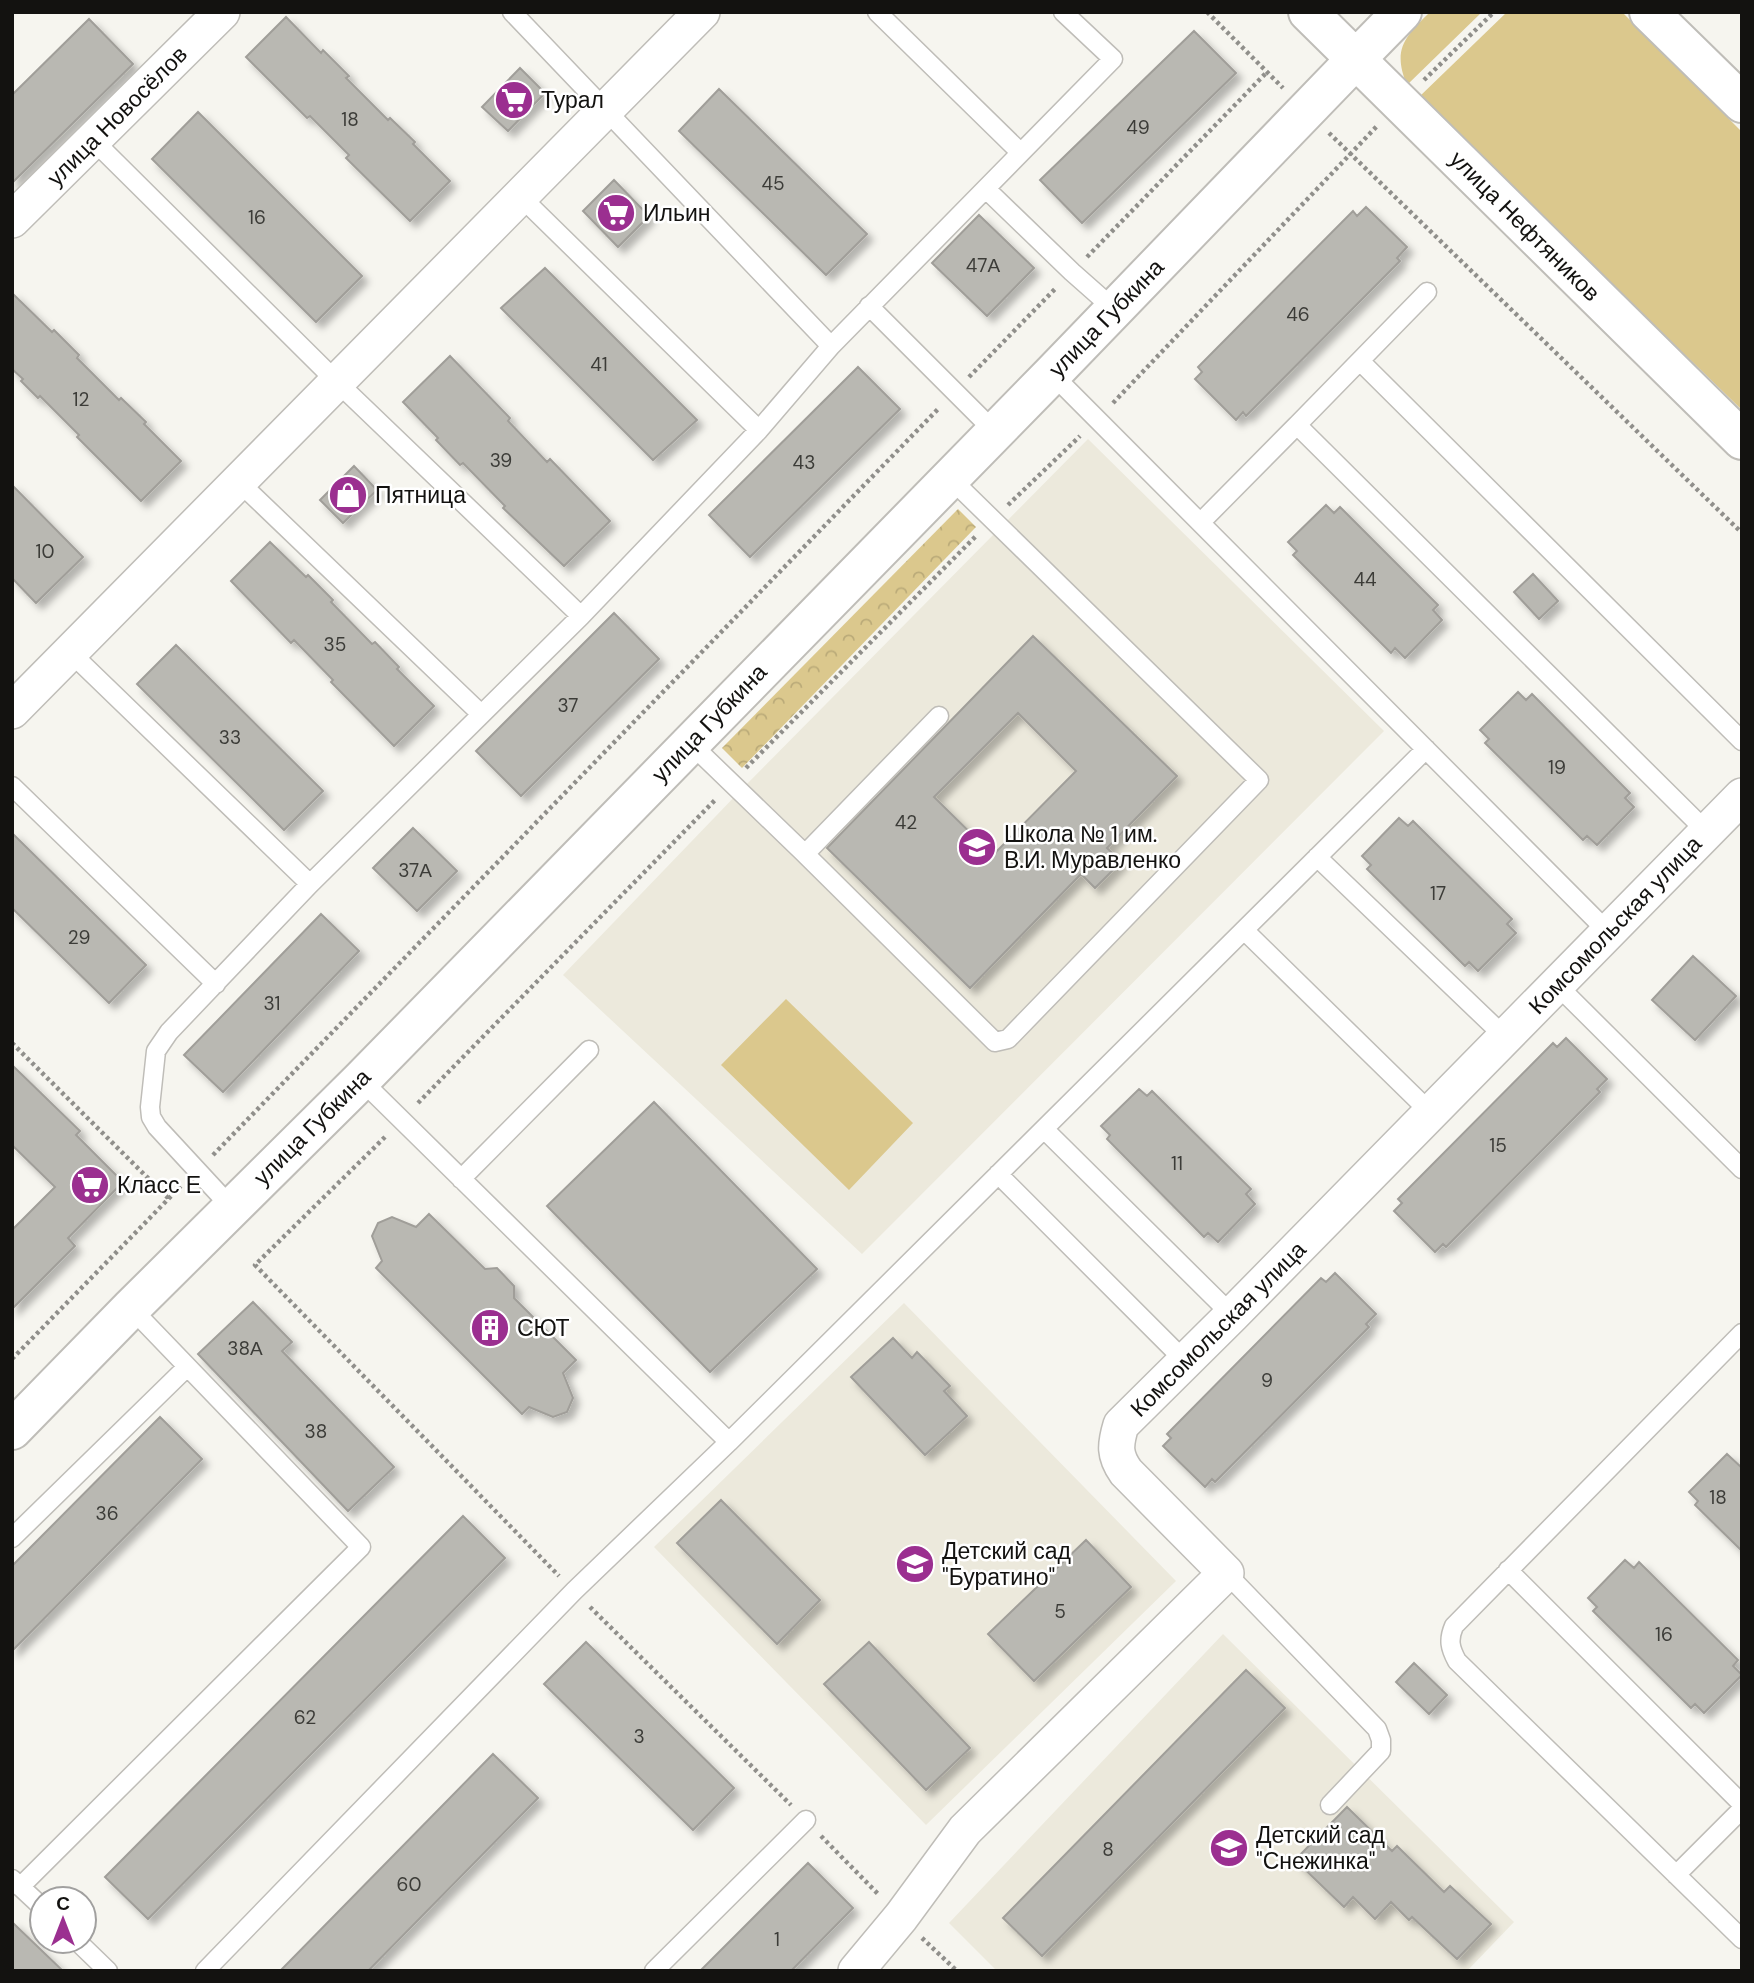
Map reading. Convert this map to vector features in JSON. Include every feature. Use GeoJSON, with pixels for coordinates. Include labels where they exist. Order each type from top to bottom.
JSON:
{"type":"FeatureCollection","features":[{"type":"Feature","properties":{"kind":"street","name":"улица Новосёлов"},"geometry":{"type":"LineString","coordinates":[[12,220],[222,12]]}},
{"type":"Feature","properties":{"kind":"street"},"geometry":{"type":"LineString","coordinates":[[12,711],[702,12]]}},
{"type":"Feature","properties":{"kind":"street","name":"улица Нефтяников"},"geometry":{"type":"LineString","coordinates":[[1308,12],[1742,440]]}},
{"type":"Feature","properties":{"kind":"street","name":"улица Губкина"},"geometry":{"type":"LineString","coordinates":[[12,1430],[361,1080],[689,742],[1115,310],[1402,12]]}},
{"type":"Feature","properties":{"kind":"street"},"geometry":{"type":"LineString","coordinates":[[1649,12],[1742,103]]}},
{"type":"Feature","properties":{"kind":"street","name":"Комсомольская улица"},"geometry":{"type":"LineString","coordinates":[[1226,1573],[1126,1472],[1117,1458],[1115,1443],[1121,1425],[1742,796]]}},
{"type":"Feature","properties":{"kind":"street"},"geometry":{"type":"LineString","coordinates":[[856,1971],[901,1917],[965,1830],[1226,1573]]}},
{"type":"Feature","properties":{"kind":"lane"},"geometry":{"type":"LineString","coordinates":[[512,12],[831,346]]}},
{"type":"Feature","properties":{"kind":"lane"},"geometry":{"type":"LineString","coordinates":[[877,12],[1020,152]]}},
{"type":"Feature","properties":{"kind":"lane"},"geometry":{"type":"LineString","coordinates":[[232,1207],[157,1128],[151,1117],[156,1051],[169,1032],[310,884],[581,616],[759,430],[831,346],[1113,59],[1063,12]]}},
{"type":"Feature","properties":{"kind":"lane"},"geometry":{"type":"LineString","coordinates":[[93,140],[337,382],[581,616]]}},
{"type":"Feature","properties":{"kind":"lane"},"geometry":{"type":"LineString","coordinates":[[986,189],[1115,310]]}},
{"type":"Feature","properties":{"kind":"lane"},"geometry":{"type":"LineString","coordinates":[[520,196],[759,430]]}},
{"type":"Feature","properties":{"kind":"lane"},"geometry":{"type":"LineString","coordinates":[[1200,522],[1427,292]]}},
{"type":"Feature","properties":{"kind":"lane"},"geometry":{"type":"LineString","coordinates":[[870,306],[995,432]]}},
{"type":"Feature","properties":{"kind":"lane"},"geometry":{"type":"LineString","coordinates":[[1360,361],[1742,741]]}},
{"type":"Feature","properties":{"kind":"lane"},"geometry":{"type":"LineString","coordinates":[[1052,374],[1608,932]]}},
{"type":"Feature","properties":{"kind":"lane"},"geometry":{"type":"LineString","coordinates":[[1297,425],[1706,831]]}},
{"type":"Feature","properties":{"kind":"lane"},"geometry":{"type":"LineString","coordinates":[[689,742],[995,1042],[1008,1039],[1259,780],[950,478]]}},
{"type":"Feature","properties":{"kind":"lane"},"geometry":{"type":"LineString","coordinates":[[239,482],[481,714]]}},
{"type":"Feature","properties":{"kind":"lane"},"geometry":{"type":"LineString","coordinates":[[70,652],[310,884]]}},
{"type":"Feature","properties":{"kind":"lane"},"geometry":{"type":"LineString","coordinates":[[805,854],[939,716]]}},
{"type":"Feature","properties":{"kind":"lane"},"geometry":{"type":"LineString","coordinates":[[205,1971],[574,1591],[729,1442],[1426,749]]}},
{"type":"Feature","properties":{"kind":"lane"},"geometry":{"type":"LineString","coordinates":[[12,786],[216,984]]}},
{"type":"Feature","properties":{"kind":"lane"},"geometry":{"type":"LineString","coordinates":[[1317,858],[1505,1037]]}},
{"type":"Feature","properties":{"kind":"lane"},"geometry":{"type":"LineString","coordinates":[[1244,930],[1431,1113]]}},
{"type":"Feature","properties":{"kind":"lane"},"geometry":{"type":"LineString","coordinates":[[1557,985],[1742,1169]]}},
{"type":"Feature","properties":{"kind":"lane"},"geometry":{"type":"LineString","coordinates":[[461,1179],[589,1050]]}},
{"type":"Feature","properties":{"kind":"lane"},"geometry":{"type":"LineString","coordinates":[[361,1080],[729,1442]]}},
{"type":"Feature","properties":{"kind":"lane"},"geometry":{"type":"LineString","coordinates":[[1044,1129],[1232,1315]]}},
{"type":"Feature","properties":{"kind":"lane"},"geometry":{"type":"LineString","coordinates":[[998,1174],[1186,1362]]}},
{"type":"Feature","properties":{"kind":"lane"},"geometry":{"type":"LineString","coordinates":[[16,1883],[360,1547],[131,1308]]}},
{"type":"Feature","properties":{"kind":"lane"},"geometry":{"type":"LineString","coordinates":[[1742,1333],[1507,1570],[1454,1626],[1449,1637],[1450,1649],[1457,1661],[1742,1939]]}},
{"type":"Feature","properties":{"kind":"lane"},"geometry":{"type":"LineString","coordinates":[[12,1538],[187,1367]]}},
{"type":"Feature","properties":{"kind":"lane"},"geometry":{"type":"LineString","coordinates":[[1507,1570],[1742,1807],[1676,1875]]}},
{"type":"Feature","properties":{"kind":"lane"},"geometry":{"type":"LineString","coordinates":[[1226,1573],[1377,1729],[1381,1751],[1330,1805]]}},
{"type":"Feature","properties":{"kind":"lane"},"geometry":{"type":"LineString","coordinates":[[654,1971],[806,1820]]}},
{"type":"Feature","properties":{"kind":"lane"},"geometry":{"type":"LineString","coordinates":[[91,1955],[108,1971]]}},
{"type":"Feature","properties":{"kind":"path"},"geometry":{"type":"LineString","coordinates":[[1207,12],[1742,533]]}},
{"type":"Feature","properties":{"kind":"path"},"geometry":{"type":"LineString","coordinates":[[12,1359],[1267,72]]}},
{"type":"Feature","properties":{"kind":"path"},"geometry":{"type":"LineString","coordinates":[[957,1971],[574,1591],[255,1265],[402,1120],[993,519],[1097,420],[1349,153]]}},
{"type":"Feature","properties":{"kind":"path"},"geometry":{"type":"LineString","coordinates":[[12,1043],[168,1198]]}},
{"type":"Feature","properties":{"kind":"shaded area","name":"Школа № 1 им. В.И. Муравленко"},"geometry":{"type":"Polygon","coordinates":[[[1088,439],[1384,731],[862,1254],[563,975],[740,791],[1088,439]]]}},
{"type":"Feature","properties":{"kind":"shaded area","name":"Детский сад \"Буратино\""},"geometry":{"type":"Polygon","coordinates":[[[904,1303],[1176,1581],[926,1825],[654,1547],[904,1303]]]}},
{"type":"Feature","properties":{"kind":"shaded area","name":"Детский сад \"Снежинка\""},"geometry":{"type":"Polygon","coordinates":[[[1223,1634],[1514,1922],[1467,1971],[997,1971],[949,1923],[1223,1634]]]}},
{"type":"Feature","properties":{"kind":"green space"},"geometry":{"type":"Polygon","coordinates":[[[1430,12],[1482,12],[1407,85],[1401,53],[1408,37],[1430,12]]]}},
{"type":"Feature","properties":{"kind":"green space"},"geometry":{"type":"Polygon","coordinates":[[[1507,12],[1622,12],[1742,132],[1742,410],[1419,97],[1507,12]]]}},
{"type":"Feature","properties":{"kind":"green space"},"geometry":{"type":"Polygon","coordinates":[[[958,509],[976,527],[742,768],[722,748],[958,509]]]}},
{"type":"Feature","properties":{"kind":"green space"},"geometry":{"type":"Polygon","coordinates":[[[786,999],[913,1123],[849,1190],[721,1065],[786,999]]]}},
{"type":"Feature","properties":{"kind":"building"},"geometry":{"type":"Polygon","coordinates":[[[286,17],[321,53],[323,50],[349,76],[346,78],[388,120],[390,118],[415,142],[413,144],[450,181],[410,221],[346,158],[349,155],[310,116],[307,118],[246,57],[286,17]]]}},
{"type":"Feature","properties":{"kind":"building"},"geometry":{"type":"Polygon","coordinates":[[[89,19],[133,64],[12,183],[12,95],[89,19]]]}},
{"type":"Feature","properties":{"kind":"building"},"geometry":{"type":"Polygon","coordinates":[[[1194,31],[1236,73],[1082,223],[1040,180],[1194,31]]]}},
{"type":"Feature","properties":{"kind":"building","name":"Турал"},"geometry":{"type":"Polygon","coordinates":[[[520,68],[545,93],[508,131],[482,107],[520,68]]]}},
{"type":"Feature","properties":{"kind":"building"},"geometry":{"type":"Polygon","coordinates":[[[719,89],[867,234],[826,275],[679,131],[719,89]]]}},
{"type":"Feature","properties":{"kind":"building"},"geometry":{"type":"Polygon","coordinates":[[[198,112],[362,276],[316,322],[152,159],[198,112]]]}},
{"type":"Feature","properties":{"kind":"building","name":"Ильин"},"geometry":{"type":"Polygon","coordinates":[[[614,180],[649,216],[618,247],[583,211],[614,180]]]}},
{"type":"Feature","properties":{"kind":"building"},"geometry":{"type":"Polygon","coordinates":[[[1366,207],[1407,247],[1397,258],[1400,261],[1246,416],[1243,412],[1236,420],[1195,379],[1202,372],[1198,367],[1353,211],[1357,216],[1366,207]]]}},
{"type":"Feature","properties":{"kind":"building"},"geometry":{"type":"Polygon","coordinates":[[[979,215],[1034,268],[987,316],[932,263],[979,215]]]}},
{"type":"Feature","properties":{"kind":"building"},"geometry":{"type":"Polygon","coordinates":[[[545,268],[697,420],[653,460],[501,308],[545,268]]]}},
{"type":"Feature","properties":{"kind":"building"},"geometry":{"type":"Polygon","coordinates":[[[12,293],[52,332],[54,330],[79,355],[77,358],[119,400],[121,398],[146,422],[144,424],[181,461],[141,501],[12,369],[12,293]]]}},
{"type":"Feature","properties":{"kind":"building"},"geometry":{"type":"Polygon","coordinates":[[[450,356],[510,418],[508,421],[547,462],[550,459],[610,521],[564,566],[503,508],[505,506],[463,463],[460,465],[403,402],[450,356]]]}},
{"type":"Feature","properties":{"kind":"building"},"geometry":{"type":"Polygon","coordinates":[[[858,367],[900,409],[750,557],[709,515],[858,367]]]}},
{"type":"Feature","properties":{"kind":"building"},"geometry":{"type":"Polygon","coordinates":[[[354,466],[377,490],[343,523],[320,500],[354,466]]]}},
{"type":"Feature","properties":{"kind":"building"},"geometry":{"type":"Polygon","coordinates":[[[12,485],[83,557],[36,603],[12,578],[12,485]]]}},
{"type":"Feature","properties":{"kind":"building"},"geometry":{"type":"Polygon","coordinates":[[[1326,505],[1334,513],[1340,507],[1438,605],[1433,610],[1442,620],[1405,658],[1395,648],[1391,653],[1293,555],[1297,551],[1288,542],[1326,505]]]}},
{"type":"Feature","properties":{"kind":"building"},"geometry":{"type":"Polygon","coordinates":[[[270,542],[333,600],[331,602],[372,644],[375,642],[399,667],[397,669],[434,706],[394,746],[294,640],[291,643],[231,581],[270,542]]]}},
{"type":"Feature","properties":{"kind":"building"},"geometry":{"type":"Polygon","coordinates":[[[1533,574],[1558,601],[1539,619],[1514,592],[1533,574]]]}},
{"type":"Feature","properties":{"kind":"building"},"geometry":{"type":"Polygon","coordinates":[[[614,613],[659,659],[521,796],[476,751],[614,613]]]}},
{"type":"Feature","properties":{"kind":"building"},"geometry":{"type":"Polygon","coordinates":[[[1033,636],[1177,776],[1107,848],[1121,862],[1095,888],[1081,874],[970,988],[827,848],[1033,636]],[[1018,713],[934,797],[993,855],[1076,771],[1018,713]]]}},
{"type":"Feature","properties":{"kind":"building"},"geometry":{"type":"Polygon","coordinates":[[[176,645],[323,791],[284,830],[137,684],[176,645]]]}},
{"type":"Feature","properties":{"kind":"building"},"geometry":{"type":"Polygon","coordinates":[[[1518,692],[1526,700],[1532,694],[1630,793],[1625,798],[1634,807],[1597,845],[1587,836],[1583,840],[1485,743],[1489,739],[1480,730],[1518,692]]]}},
{"type":"Feature","properties":{"kind":"building"},"geometry":{"type":"Polygon","coordinates":[[[1399,818],[1408,826],[1413,821],[1512,919],[1507,924],[1516,933],[1478,971],[1469,962],[1465,966],[1367,869],[1371,865],[1362,856],[1399,818]]]}},
{"type":"Feature","properties":{"kind":"building"},"geometry":{"type":"Polygon","coordinates":[[[413,828],[457,871],[417,911],[373,868],[413,828]]]}},
{"type":"Feature","properties":{"kind":"building"},"geometry":{"type":"Polygon","coordinates":[[[12,833],[146,965],[109,1003],[12,908],[12,833]]]}},
{"type":"Feature","properties":{"kind":"building"},"geometry":{"type":"Polygon","coordinates":[[[321,914],[359,951],[223,1092],[184,1055],[321,914]]]}},
{"type":"Feature","properties":{"kind":"building"},"geometry":{"type":"Polygon","coordinates":[[[1693,956],[1736,996],[1695,1040],[1652,1000],[1693,956]]]}},
{"type":"Feature","properties":{"kind":"building"},"geometry":{"type":"Polygon","coordinates":[[[1566,1038],[1607,1079],[1597,1089],[1600,1092],[1446,1247],[1443,1244],[1435,1252],[1394,1211],[1402,1203],[1398,1199],[1553,1043],[1557,1047],[1566,1038]]]}},
{"type":"Feature","properties":{"kind":"building"},"geometry":{"type":"Polygon","coordinates":[[[12,1065],[80,1131],[76,1135],[123,1182],[68,1238],[75,1246],[12,1309],[12,1230],[55,1187],[12,1145],[12,1065]]]}},
{"type":"Feature","properties":{"kind":"building"},"geometry":{"type":"Polygon","coordinates":[[[1139,1089],[1147,1096],[1152,1091],[1251,1189],[1246,1194],[1255,1204],[1218,1242],[1208,1233],[1204,1237],[1107,1139],[1110,1135],[1101,1126],[1139,1089]]]}},
{"type":"Feature","properties":{"kind":"building"},"geometry":{"type":"Polygon","coordinates":[[[654,1102],[817,1269],[710,1372],[547,1206],[654,1102]]]}},
{"type":"Feature","properties":{"kind":"building","name":"СЮТ"},"geometry":{"type":"Polygon","coordinates":[[[429,1214],[485,1269],[497,1268],[514,1286],[514,1298],[576,1360],[563,1373],[573,1398],[567,1412],[553,1417],[529,1407],[522,1414],[376,1268],[382,1261],[372,1236],[378,1223],[392,1217],[416,1227],[429,1214]]]}},
{"type":"Feature","properties":{"kind":"building"},"geometry":{"type":"Polygon","coordinates":[[[1335,1273],[1376,1314],[1366,1324],[1369,1327],[1215,1482],[1212,1479],[1205,1487],[1163,1446],[1171,1438],[1167,1434],[1321,1278],[1326,1282],[1335,1273]]]}},
{"type":"Feature","properties":{"kind":"building"},"geometry":{"type":"Polygon","coordinates":[[[253,1302],[292,1342],[282,1351],[394,1467],[348,1511],[198,1354],[253,1302]]]}},
{"type":"Feature","properties":{"kind":"building"},"geometry":{"type":"Polygon","coordinates":[[[893,1338],[912,1358],[917,1352],[950,1386],[944,1391],[967,1416],[925,1455],[851,1377],[893,1338]]]}},
{"type":"Feature","properties":{"kind":"building"},"geometry":{"type":"Polygon","coordinates":[[[160,1417],[202,1459],[12,1651],[12,1566],[160,1417]]]}},
{"type":"Feature","properties":{"kind":"building"},"geometry":{"type":"Polygon","coordinates":[[[1727,1454],[1742,1468],[1742,1551],[1695,1505],[1698,1501],[1689,1492],[1727,1454]]]}},
{"type":"Feature","properties":{"kind":"building"},"geometry":{"type":"Polygon","coordinates":[[[721,1500],[820,1600],[777,1644],[677,1543],[721,1500]]]}},
{"type":"Feature","properties":{"kind":"building"},"geometry":{"type":"Polygon","coordinates":[[[463,1516],[505,1558],[148,1919],[105,1877],[463,1516]]]}},
{"type":"Feature","properties":{"kind":"building"},"geometry":{"type":"Polygon","coordinates":[[[1086,1540],[1131,1587],[1034,1681],[988,1634],[1086,1540]]]}},
{"type":"Feature","properties":{"kind":"building"},"geometry":{"type":"Polygon","coordinates":[[[1625,1560],[1634,1568],[1639,1562],[1738,1660],[1733,1666],[1742,1675],[1704,1713],[1695,1704],[1691,1708],[1593,1611],[1597,1607],[1588,1598],[1625,1560]]]}},
{"type":"Feature","properties":{"kind":"building"},"geometry":{"type":"Polygon","coordinates":[[[586,1642],[734,1788],[693,1830],[544,1684],[586,1642]]]}},
{"type":"Feature","properties":{"kind":"building"},"geometry":{"type":"Polygon","coordinates":[[[869,1642],[970,1748],[926,1790],[824,1684],[869,1642]]]}},
{"type":"Feature","properties":{"kind":"building"},"geometry":{"type":"Polygon","coordinates":[[[1414,1663],[1447,1695],[1429,1714],[1396,1682],[1414,1663]]]}},
{"type":"Feature","properties":{"kind":"building"},"geometry":{"type":"Polygon","coordinates":[[[1246,1670],[1285,1708],[1042,1956],[1003,1918],[1246,1670]]]}},
{"type":"Feature","properties":{"kind":"building"},"geometry":{"type":"Polygon","coordinates":[[[493,1754],[538,1798],[368,1971],[280,1971],[493,1754]]]}},
{"type":"Feature","properties":{"kind":"building"},"geometry":{"type":"Polygon","coordinates":[[[1347,1807],[1392,1851],[1397,1846],[1444,1892],[1450,1886],[1491,1924],[1457,1959],[1412,1917],[1409,1920],[1391,1902],[1375,1919],[1353,1897],[1344,1907],[1295,1860],[1347,1807]]]}},
{"type":"Feature","properties":{"kind":"building"},"geometry":{"type":"Polygon","coordinates":[[[808,1863],[853,1908],[791,1971],[700,1971],[808,1863]]]}},
{"type":"Feature","properties":{"kind":"building"},"geometry":{"type":"Polygon","coordinates":[[[12,1922],[28,1937],[28,1955],[46,1955],[63,1971],[12,1971],[12,1922]]]}},
{"type":"Feature","properties":{"kind":"place","name":"Турал"},"geometry":{"type":"Point","coordinates":[514,100]}},
{"type":"Feature","properties":{"kind":"place","name":"Ильин"},"geometry":{"type":"Point","coordinates":[616,213]}},
{"type":"Feature","properties":{"kind":"place","name":"Пятница"},"geometry":{"type":"Point","coordinates":[348,495]}},
{"type":"Feature","properties":{"kind":"place","name":"Школа № 1 им. В.И. Муравленко"},"geometry":{"type":"Point","coordinates":[977,847]}},
{"type":"Feature","properties":{"kind":"place","name":"Класс Е"},"geometry":{"type":"Point","coordinates":[90,1185]}},
{"type":"Feature","properties":{"kind":"place","name":"СЮТ"},"geometry":{"type":"Point","coordinates":[490,1328]}},
{"type":"Feature","properties":{"kind":"place","name":"Детский сад \"Буратино\""},"geometry":{"type":"Point","coordinates":[915,1564]}},
{"type":"Feature","properties":{"kind":"place","name":"Детский сад \"Снежинка\""},"geometry":{"type":"Point","coordinates":[1229,1848]}}]}
